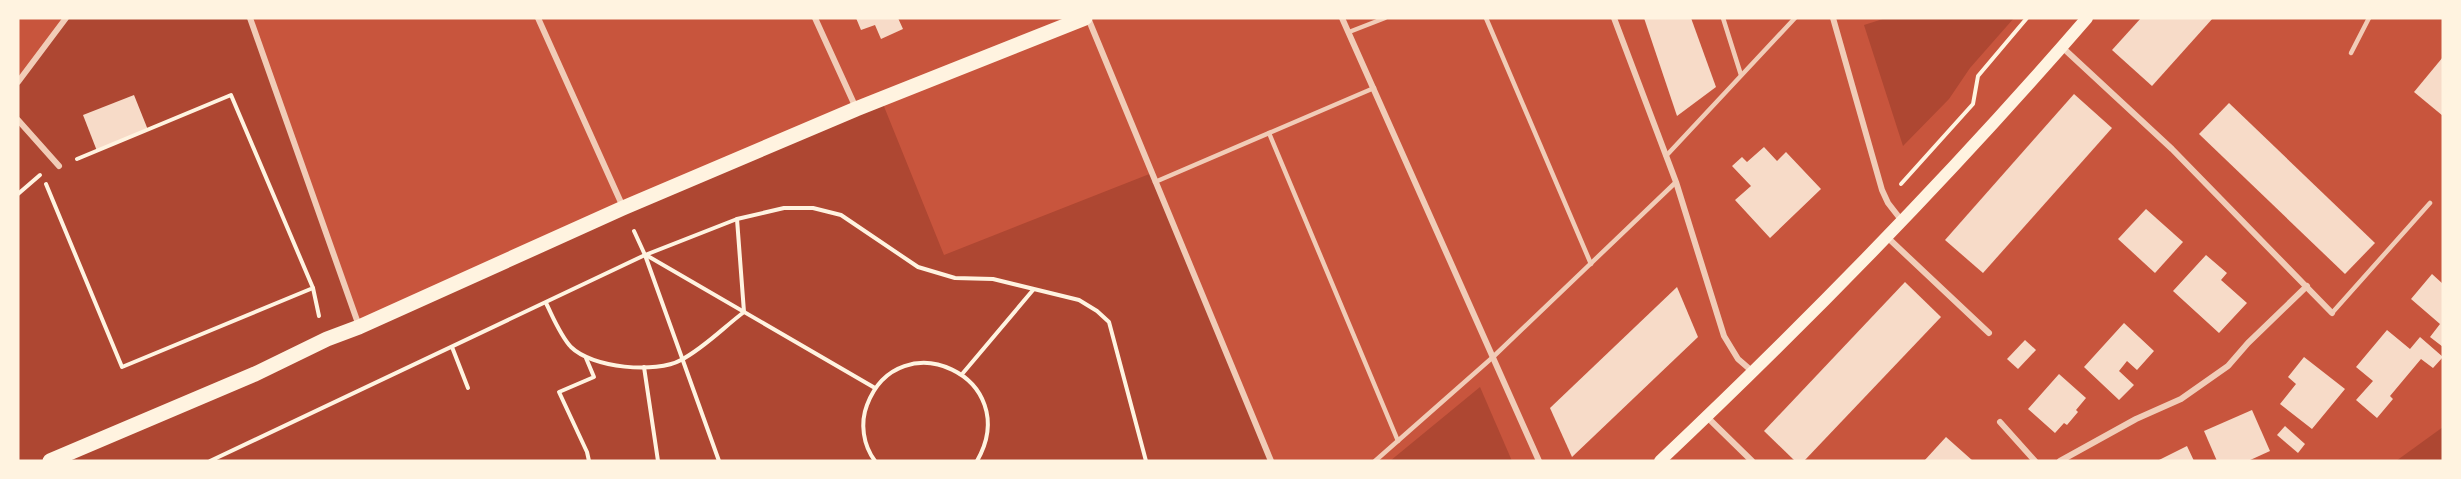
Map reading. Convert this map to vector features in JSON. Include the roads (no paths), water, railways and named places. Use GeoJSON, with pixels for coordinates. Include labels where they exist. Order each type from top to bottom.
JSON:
{"type":"FeatureCollection","features":[{"type":"Feature","properties":{"kind":"main road"},"geometry":{"type":"LineString","coordinates":[[50,461],[255,374],[327,339],[359,327],[623,208],[856,109],[1086,18]]}},
{"type":"Feature","properties":{"kind":"main road"},"geometry":{"type":"LineString","coordinates":[[1660,461],[1753,372],[1959,162],[2087,18]]}},
{"type":"Feature","properties":{"kind":"street"},"geometry":{"type":"LineString","coordinates":[[18,82],[66,18]]}},
{"type":"Feature","properties":{"kind":"street"},"geometry":{"type":"LineString","coordinates":[[250,18],[359,327]]}},
{"type":"Feature","properties":{"kind":"street"},"geometry":{"type":"LineString","coordinates":[[538,18],[623,208]]}},
{"type":"Feature","properties":{"kind":"street"},"geometry":{"type":"LineString","coordinates":[[815,18],[856,109]]}},
{"type":"Feature","properties":{"kind":"street"},"geometry":{"type":"LineString","coordinates":[[1086,18],[1271,461]]}},
{"type":"Feature","properties":{"kind":"street"},"geometry":{"type":"LineString","coordinates":[[1342,18],[1539,461]]}},
{"type":"Feature","properties":{"kind":"street"},"geometry":{"type":"LineString","coordinates":[[1614,18],[1676,182],[1724,336],[1738,359],[1753,372]]}},
{"type":"Feature","properties":{"kind":"street"},"geometry":{"type":"LineString","coordinates":[[1833,18],[1882,190],[1888,203],[1902,221]]}},
{"type":"Feature","properties":{"kind":"street"},"geometry":{"type":"LineString","coordinates":[[2062,47],[2172,149],[2332,313]]}},
{"type":"Feature","properties":{"kind":"street"},"geometry":{"type":"LineString","coordinates":[[18,120],[58,166]]}},
{"type":"Feature","properties":{"kind":"street"},"geometry":{"type":"LineString","coordinates":[[1886,237],[1989,333]]}},
{"type":"Feature","properties":{"kind":"street"},"geometry":{"type":"LineString","coordinates":[[2060,461],[2136,419],[2181,399],[2228,366],[2248,342],[2307,286]]}},
{"type":"Feature","properties":{"kind":"street"},"geometry":{"type":"LineString","coordinates":[[1707,417],[1752,461]]}},
{"type":"Feature","properties":{"kind":"street"},"geometry":{"type":"LineString","coordinates":[[2000,422],[2035,461]]}},
{"type":"Feature","properties":{"kind":"lane"},"geometry":{"type":"LineString","coordinates":[[1349,32],[1384,18]]}},
{"type":"Feature","properties":{"kind":"lane"},"geometry":{"type":"LineString","coordinates":[[1486,18],[1591,264]]}},
{"type":"Feature","properties":{"kind":"lane"},"geometry":{"type":"LineString","coordinates":[[1723,18],[1741,75]]}},
{"type":"Feature","properties":{"kind":"lane"},"geometry":{"type":"LineString","coordinates":[[1666,156],[1795,18]]}},
{"type":"Feature","properties":{"kind":"lane"},"geometry":{"type":"LineString","coordinates":[[2351,53],[2369,18]]}},
{"type":"Feature","properties":{"kind":"lane"},"geometry":{"type":"LineString","coordinates":[[1155,182],[1374,88]]}},
{"type":"Feature","properties":{"kind":"lane"},"geometry":{"type":"LineString","coordinates":[[1269,133],[1398,441]]}},
{"type":"Feature","properties":{"kind":"lane"},"geometry":{"type":"LineString","coordinates":[[1375,461],[1493,357],[1676,182]]}},
{"type":"Feature","properties":{"kind":"lane"},"geometry":{"type":"LineString","coordinates":[[2332,313],[2430,203]]}}]}
